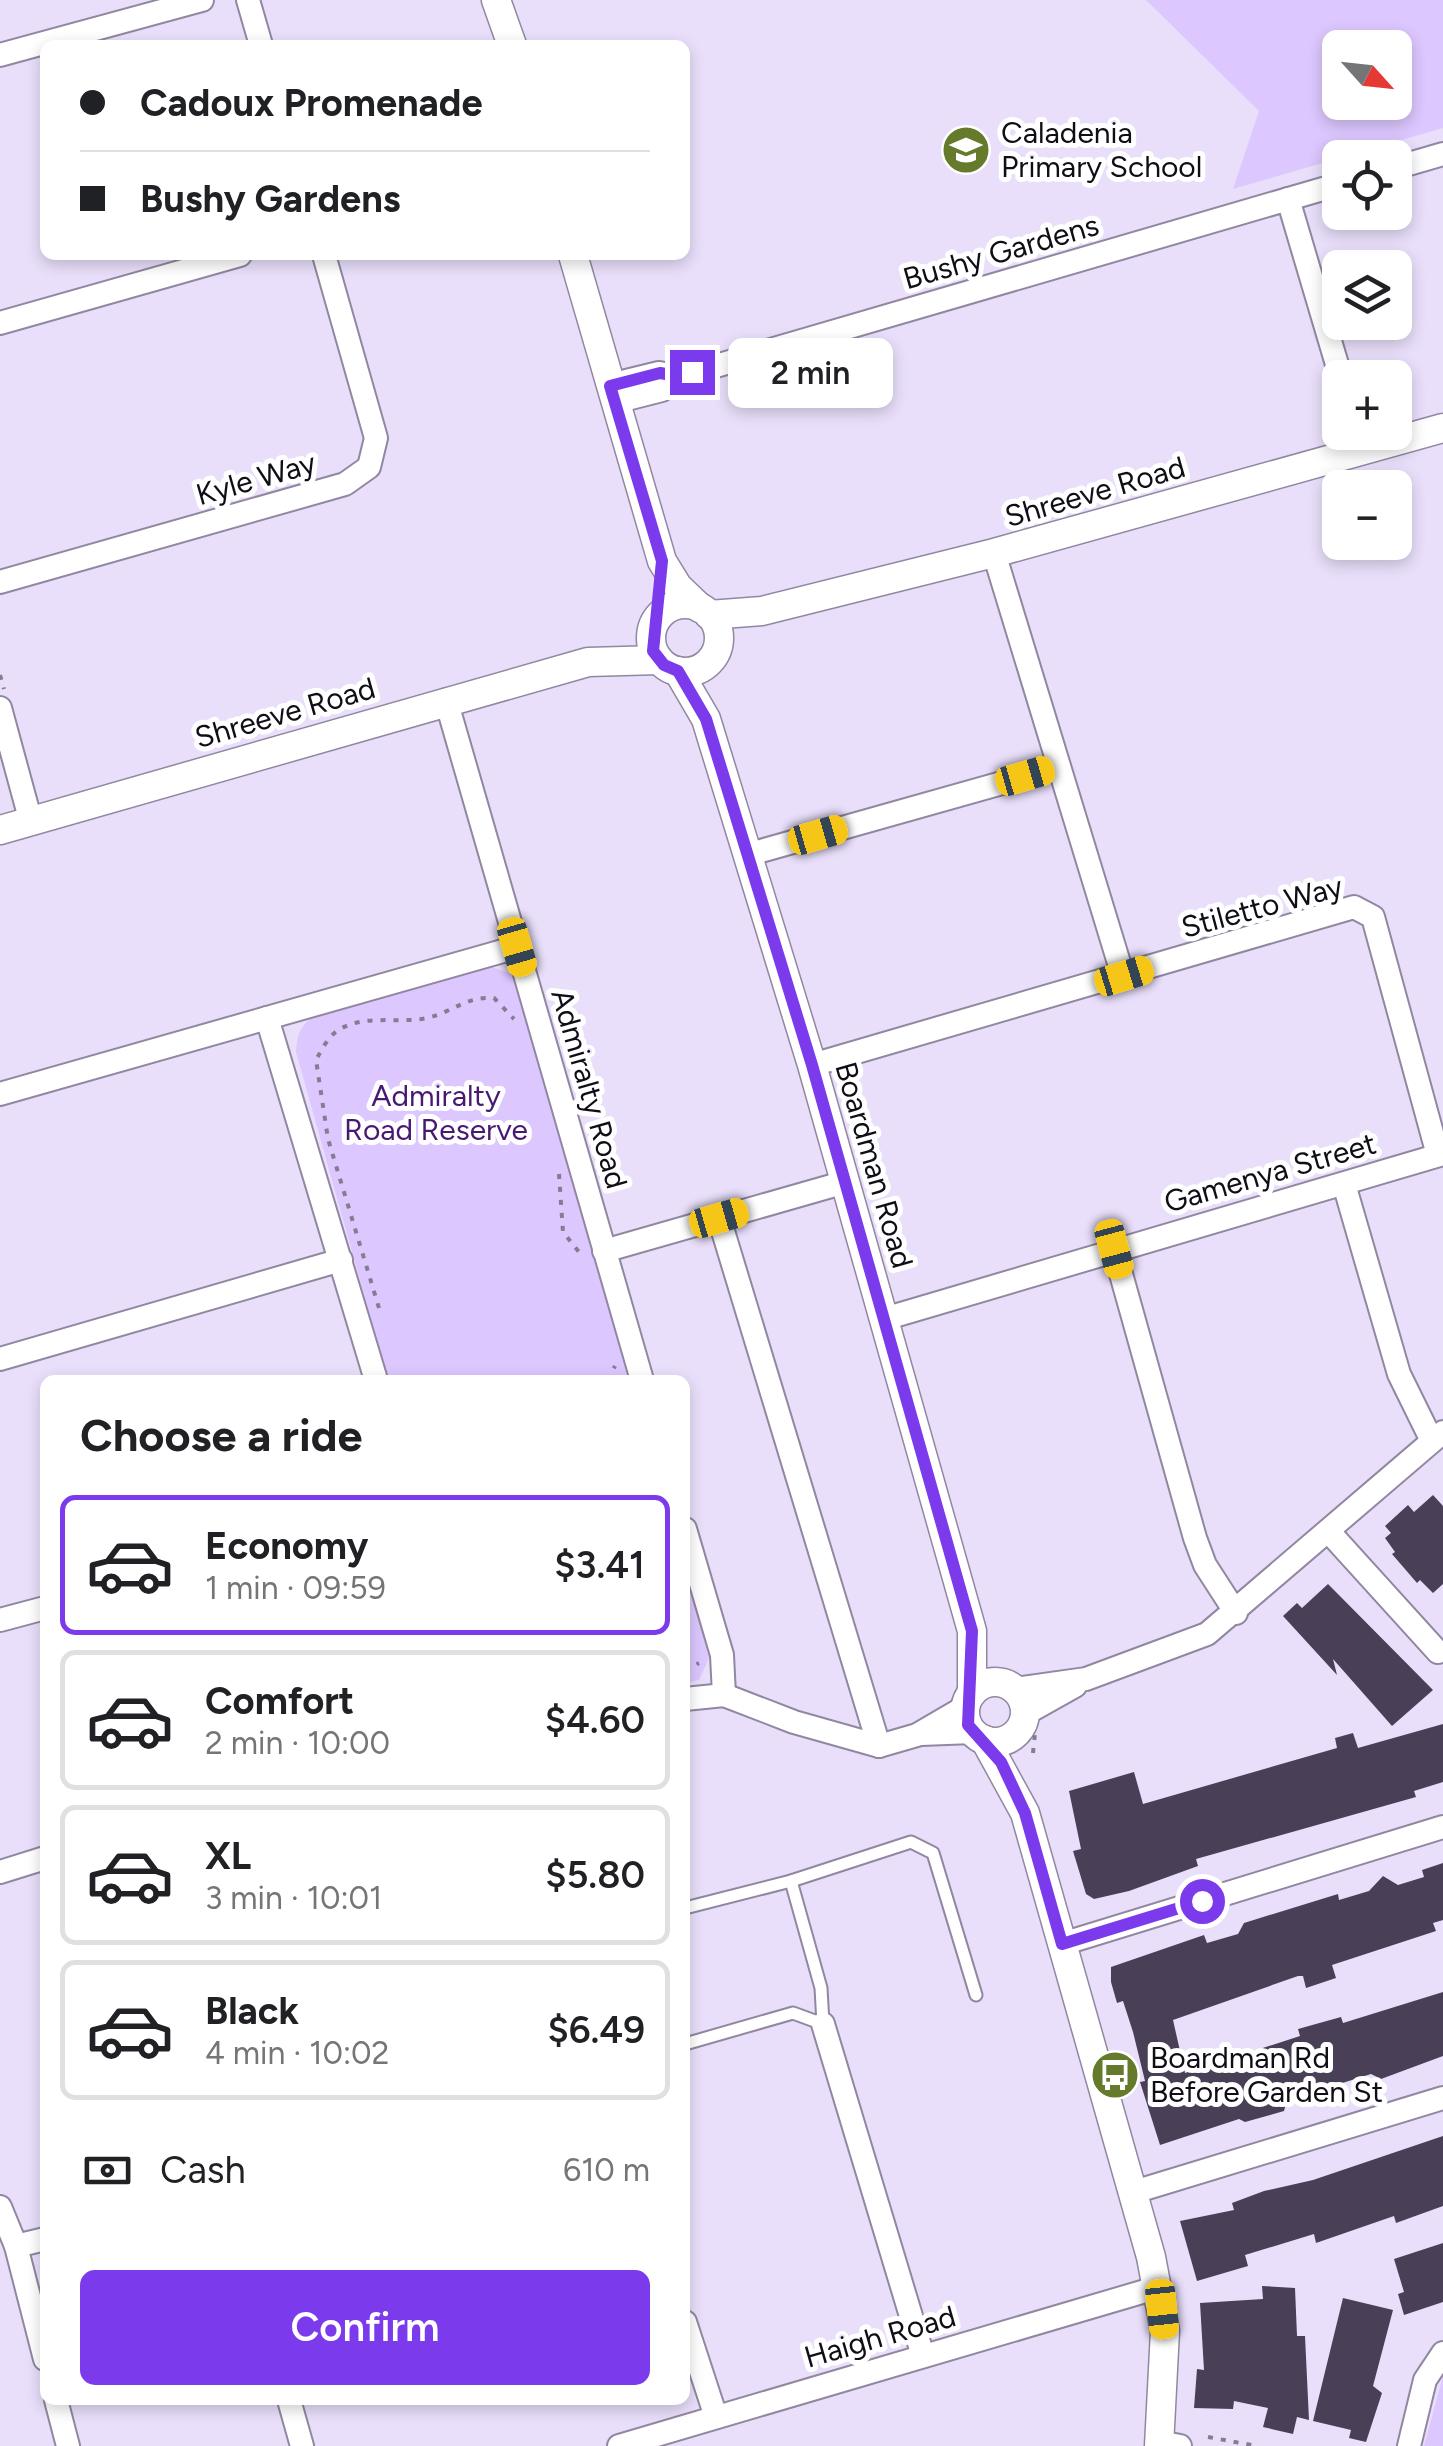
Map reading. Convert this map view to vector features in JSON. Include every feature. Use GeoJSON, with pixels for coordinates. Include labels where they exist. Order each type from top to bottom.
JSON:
{"type":"FeatureCollection","features":[{"type":"Feature","properties":{"kind":"street"},"geometry":{"type":"LineString","coordinates":[[58,40],[202,0]]}},
{"type":"Feature","properties":{"kind":"street"},"geometry":{"type":"LineString","coordinates":[[248,0],[260,40]]}},
{"type":"Feature","properties":{"kind":"street"},"geometry":{"type":"LineString","coordinates":[[501,5],[511,40]]}},
{"type":"Feature","properties":{"kind":"street"},"geometry":{"type":"LineString","coordinates":[[0,56],[40,45]]}},
{"type":"Feature","properties":{"kind":"street"},"geometry":{"type":"LineString","coordinates":[[1412,163],[1443,154]]}},
{"type":"Feature","properties":{"kind":"street","name":"Bushy Gardens"},"geometry":{"type":"LineString","coordinates":[[613,394],[660,373],[678,376],[1322,189]]}},
{"type":"Feature","properties":{"kind":"street"},"geometry":{"type":"LineString","coordinates":[[1288,199],[1337,360]]}},
{"type":"Feature","properties":{"kind":"street"},"geometry":{"type":"LineString","coordinates":[[0,323],[222,260]]}},
{"type":"Feature","properties":{"kind":"street","name":"Kyle Way"},"geometry":{"type":"LineString","coordinates":[[0,582],[345,484],[370,466],[376,438],[325,260]]}},
{"type":"Feature","properties":{"kind":"street","name":"Boardman Road"},"geometry":{"type":"LineString","coordinates":[[574,260],[662,561],[709,631],[706,719]]}},
{"type":"Feature","properties":{"kind":"street","name":"Shreeve Road"},"geometry":{"type":"LineString","coordinates":[[1412,433],[1443,428]]}},
{"type":"Feature","properties":{"kind":"street","name":"Shreeve Road"},"geometry":{"type":"LineString","coordinates":[[709,631],[762,611],[994,554],[1331,450]]}},
{"type":"Feature","properties":{"kind":"street"},"geometry":{"type":"LineString","coordinates":[[994,554],[1124,976]]}},
{"type":"Feature","properties":{"kind":"street","name":"Boardman Road"},"geometry":{"type":"LineString","coordinates":[[662,561],[654,626],[668,666],[706,719],[750,854],[972,1631],[974,1718],[1025,1813]]}},
{"type":"Feature","properties":{"kind":"street"},"geometry":{"type":"LineString","coordinates":[[654,626],[681,604],[709,631],[690,672],[668,666]]}},
{"type":"Feature","properties":{"kind":"street","name":"Shreeve Road"},"geometry":{"type":"LineString","coordinates":[[0,830],[588,662],[654,626]]}},
{"type":"Feature","properties":{"kind":"street","name":"Shreeve Road"},"geometry":{"type":"LineString","coordinates":[[588,662],[668,666]]}},
{"type":"Feature","properties":{"kind":"street","name":"Admiralty Road"},"geometry":{"type":"LineString","coordinates":[[446,700],[517,947],[594,1254],[640,1375]]}},
{"type":"Feature","properties":{"kind":"street"},"geometry":{"type":"LineString","coordinates":[[0,708],[31,822]]}},
{"type":"Feature","properties":{"kind":"street"},"geometry":{"type":"LineString","coordinates":[[750,854],[1059,767]]}},
{"type":"Feature","properties":{"kind":"street","name":"Stiletto Way"},"geometry":{"type":"LineString","coordinates":[[812,1065],[1354,907],[1373,917],[1440,1154]]}},
{"type":"Feature","properties":{"kind":"street"},"geometry":{"type":"LineString","coordinates":[[0,1094],[517,947]]}},
{"type":"Feature","properties":{"kind":"street"},"geometry":{"type":"LineString","coordinates":[[267,1018],[375,1375]]}},
{"type":"Feature","properties":{"kind":"street","name":"Gamenya Street"},"geometry":{"type":"LineString","coordinates":[[884,1319],[1440,1154]]}},
{"type":"Feature","properties":{"kind":"street"},"geometry":{"type":"LineString","coordinates":[[594,1254],[842,1182]]}},
{"type":"Feature","properties":{"kind":"street"},"geometry":{"type":"LineString","coordinates":[[1017,1704],[1176,1649],[1236,1612],[1437,1436],[1406,1395],[1344,1184]]}},
{"type":"Feature","properties":{"kind":"street"},"geometry":{"type":"LineString","coordinates":[[719,1218],[878,1746]]}},
{"type":"Feature","properties":{"kind":"street"},"geometry":{"type":"LineString","coordinates":[[1114,1249],[1195,1538],[1205,1566],[1236,1612]]}},
{"type":"Feature","properties":{"kind":"street"},"geometry":{"type":"LineString","coordinates":[[0,1359],[342,1260]]}},
{"type":"Feature","properties":{"kind":"street"},"geometry":{"type":"LineString","coordinates":[[1330,1533],[1438,1652]]}},
{"type":"Feature","properties":{"kind":"street"},"geometry":{"type":"LineString","coordinates":[[690,1546],[722,1655],[724,1695]]}},
{"type":"Feature","properties":{"kind":"street"},"geometry":{"type":"LineString","coordinates":[[0,1620],[40,1609]]}},
{"type":"Feature","properties":{"kind":"street","name":"Boardman Road"},"geometry":{"type":"LineString","coordinates":[[972,1631],[1017,1704],[1025,1813],[1158,2287],[1165,2358],[1166,2445]]}},
{"type":"Feature","properties":{"kind":"street"},"geometry":{"type":"LineString","coordinates":[[974,1718],[989,1682],[1017,1704]]}},
{"type":"Feature","properties":{"kind":"street"},"geometry":{"type":"LineString","coordinates":[[690,1698],[724,1695],[794,1722],[878,1746],[974,1718],[1009,1738],[1017,1704]]}},
{"type":"Feature","properties":{"kind":"street"},"geometry":{"type":"LineString","coordinates":[[1062,1944],[1443,1826]]}},
{"type":"Feature","properties":{"kind":"street"},"geometry":{"type":"LineString","coordinates":[[0,1872],[40,1860]]}},
{"type":"Feature","properties":{"kind":"street"},"geometry":{"type":"LineString","coordinates":[[823,2024],[922,2356]]}},
{"type":"Feature","properties":{"kind":"street"},"geometry":{"type":"LineString","coordinates":[[1134,2192],[1443,2098]]}},
{"type":"Feature","properties":{"kind":"street"},"geometry":{"type":"LineString","coordinates":[[0,2207],[16,2246],[40,2340]]}},
{"type":"Feature","properties":{"kind":"street"},"geometry":{"type":"LineString","coordinates":[[16,2246],[40,2240]]}},
{"type":"Feature","properties":{"kind":"street","name":"Haigh Road"},"geometry":{"type":"LineString","coordinates":[[619,2446],[1158,2287]]}},
{"type":"Feature","properties":{"kind":"street"},"geometry":{"type":"LineString","coordinates":[[690,2337],[716,2417]]}},
{"type":"Feature","properties":{"kind":"street"},"geometry":{"type":"LineString","coordinates":[[1409,2446],[1425,2380],[1443,2353]]}},
{"type":"Feature","properties":{"kind":"street"},"geometry":{"type":"LineString","coordinates":[[57,2405],[68,2446]]}},
{"type":"Feature","properties":{"kind":"street"},"geometry":{"type":"LineString","coordinates":[[290,2405],[302,2446]]}},
{"type":"Feature","properties":{"kind":"lane"},"geometry":{"type":"LineString","coordinates":[[690,1907],[791,1881],[911,1842],[933,1853],[976,1995]]}},
{"type":"Feature","properties":{"kind":"lane"},"geometry":{"type":"LineString","coordinates":[[690,2043],[793,2013],[823,2024],[821,1988],[791,1881]]}},
{"type":"Feature","properties":{"kind":"path"},"geometry":{"type":"LineString","coordinates":[[384,1325],[328,1139],[316,1060],[342,1027],[365,1021],[422,1019],[448,1012],[468,998],[494,998],[515,1021]]}},
{"type":"Feature","properties":{"kind":"path"},"geometry":{"type":"LineString","coordinates":[[560,1162],[558,1213],[563,1232],[594,1254]]}},
{"type":"Feature","properties":{"kind":"path"},"geometry":{"type":"LineString","coordinates":[[610,1375],[615,1366]]}},
{"type":"Feature","properties":{"kind":"path"},"geometry":{"type":"LineString","coordinates":[[690,1668],[699,1665],[700,1658]]}},
{"type":"Feature","properties":{"kind":"path"},"geometry":{"type":"LineString","coordinates":[[1208,2437],[1257,2446]]}},
{"type":"Feature","properties":{"kind":"green space"},"geometry":{"type":"Polygon","coordinates":[[[1146,0],[1443,0],[1443,128],[1402,140],[1322,140],[1322,163],[1233,189],[1259,111],[1146,0]]]}},
{"type":"Feature","properties":{"kind":"green space","name":"Admiralty Road Reserve"},"geometry":{"type":"Polygon","coordinates":[[[489,966],[515,975],[630,1375],[387,1375],[296,1052],[301,1030],[317,1014],[489,966]]]}},
{"type":"Feature","properties":{"kind":"green space"},"geometry":{"type":"Polygon","coordinates":[[[690,1586],[709,1658],[699,1680],[690,1682],[690,1586]]]}},
{"type":"Feature","properties":{"kind":"green space"},"geometry":{"type":"Polygon","coordinates":[[[1443,2376],[1443,2446],[1424,2446],[1443,2376]]]}},
{"type":"Feature","properties":{"kind":"building"},"geometry":{"type":"Polygon","coordinates":[[[1433,1495],[1443,1506],[1443,1584],[1433,1593],[1420,1580],[1417,1583],[1392,1554],[1395,1552],[1385,1538],[1391,1533],[1385,1526],[1408,1505],[1414,1512],[1433,1495]]]}},
{"type":"Feature","properties":{"kind":"building"},"geometry":{"type":"Polygon","coordinates":[[[1328,1584],[1433,1690],[1392,1726],[1333,1659],[1337,1675],[1283,1616],[1297,1603],[1302,1608],[1328,1584]]]}},
{"type":"Feature","properties":{"kind":"building"},"geometry":{"type":"Polygon","coordinates":[[[1443,1724],[1443,1782],[1414,1791],[1416,1797],[1196,1859],[1198,1866],[1129,1891],[1094,1899],[1086,1894],[1073,1851],[1081,1849],[1069,1791],[1134,1772],[1143,1804],[1337,1748],[1335,1738],[1353,1733],[1358,1748],[1443,1724]]]}},
{"type":"Feature","properties":{"kind":"building"},"geometry":{"type":"Polygon","coordinates":[[[1443,1863],[1443,1920],[1433,1923],[1436,1931],[1332,1965],[1336,1978],[1306,1988],[1303,1976],[1298,1976],[1173,2020],[1185,2073],[1300,2036],[1298,2029],[1341,2017],[1343,2023],[1443,1992],[1443,2056],[1381,2079],[1371,2074],[1336,2085],[1339,2095],[1320,2101],[1317,2091],[1287,2100],[1284,2111],[1245,2122],[1239,2119],[1160,2145],[1140,2082],[1145,2081],[1133,2032],[1123,2001],[1117,2003],[1111,1982],[1111,1967],[1204,1935],[1207,1943],[1238,1934],[1244,1923],[1338,1894],[1339,1900],[1369,1891],[1383,1876],[1398,1885],[1424,1877],[1422,1870],[1443,1863]]]}},
{"type":"Feature","properties":{"kind":"building"},"geometry":{"type":"Polygon","coordinates":[[[1443,2136],[1443,2206],[1396,2223],[1394,2216],[1316,2243],[1314,2234],[1245,2255],[1248,2266],[1197,2281],[1180,2221],[1234,2210],[1232,2203],[1264,2191],[1313,2180],[1443,2136]]]}},
{"type":"Feature","properties":{"kind":"building"},"geometry":{"type":"Polygon","coordinates":[[[1443,2243],[1443,2302],[1404,2315],[1398,2294],[1404,2292],[1394,2259],[1443,2243]]]}},
{"type":"Feature","properties":{"kind":"building"},"geometry":{"type":"Polygon","coordinates":[[[1262,2286],[1295,2288],[1297,2336],[1305,2336],[1309,2420],[1297,2417],[1293,2434],[1263,2427],[1268,2408],[1234,2401],[1233,2409],[1194,2408],[1197,2369],[1204,2370],[1200,2303],[1263,2299],[1262,2286]]]}},
{"type":"Feature","properties":{"kind":"building"},"geometry":{"type":"Polygon","coordinates":[[[1343,2298],[1393,2310],[1373,2386],[1382,2393],[1366,2442],[1349,2438],[1351,2430],[1313,2421],[1343,2298]]]}},
{"type":"Feature","properties":{"kind":"place","name":"Caladenia Primary School"},"geometry":{"type":"Point","coordinates":[966,150]}},
{"type":"Feature","properties":{"kind":"place","name":"Boardman Rd Before Garden St"},"geometry":{"type":"Point","coordinates":[1115,2075]}},
{"type":"Feature","properties":{"kind":"route"},"geometry":{"type":"LineString","coordinates":[[692,372],[678,376],[660,373],[610,386],[662,561],[653,651],[664,665],[678,671],[706,719],[812,1065],[972,1631],[968,1725],[986,1740],[1010,1778],[1025,1813],[1062,1944],[1202,1901]]}}]}
